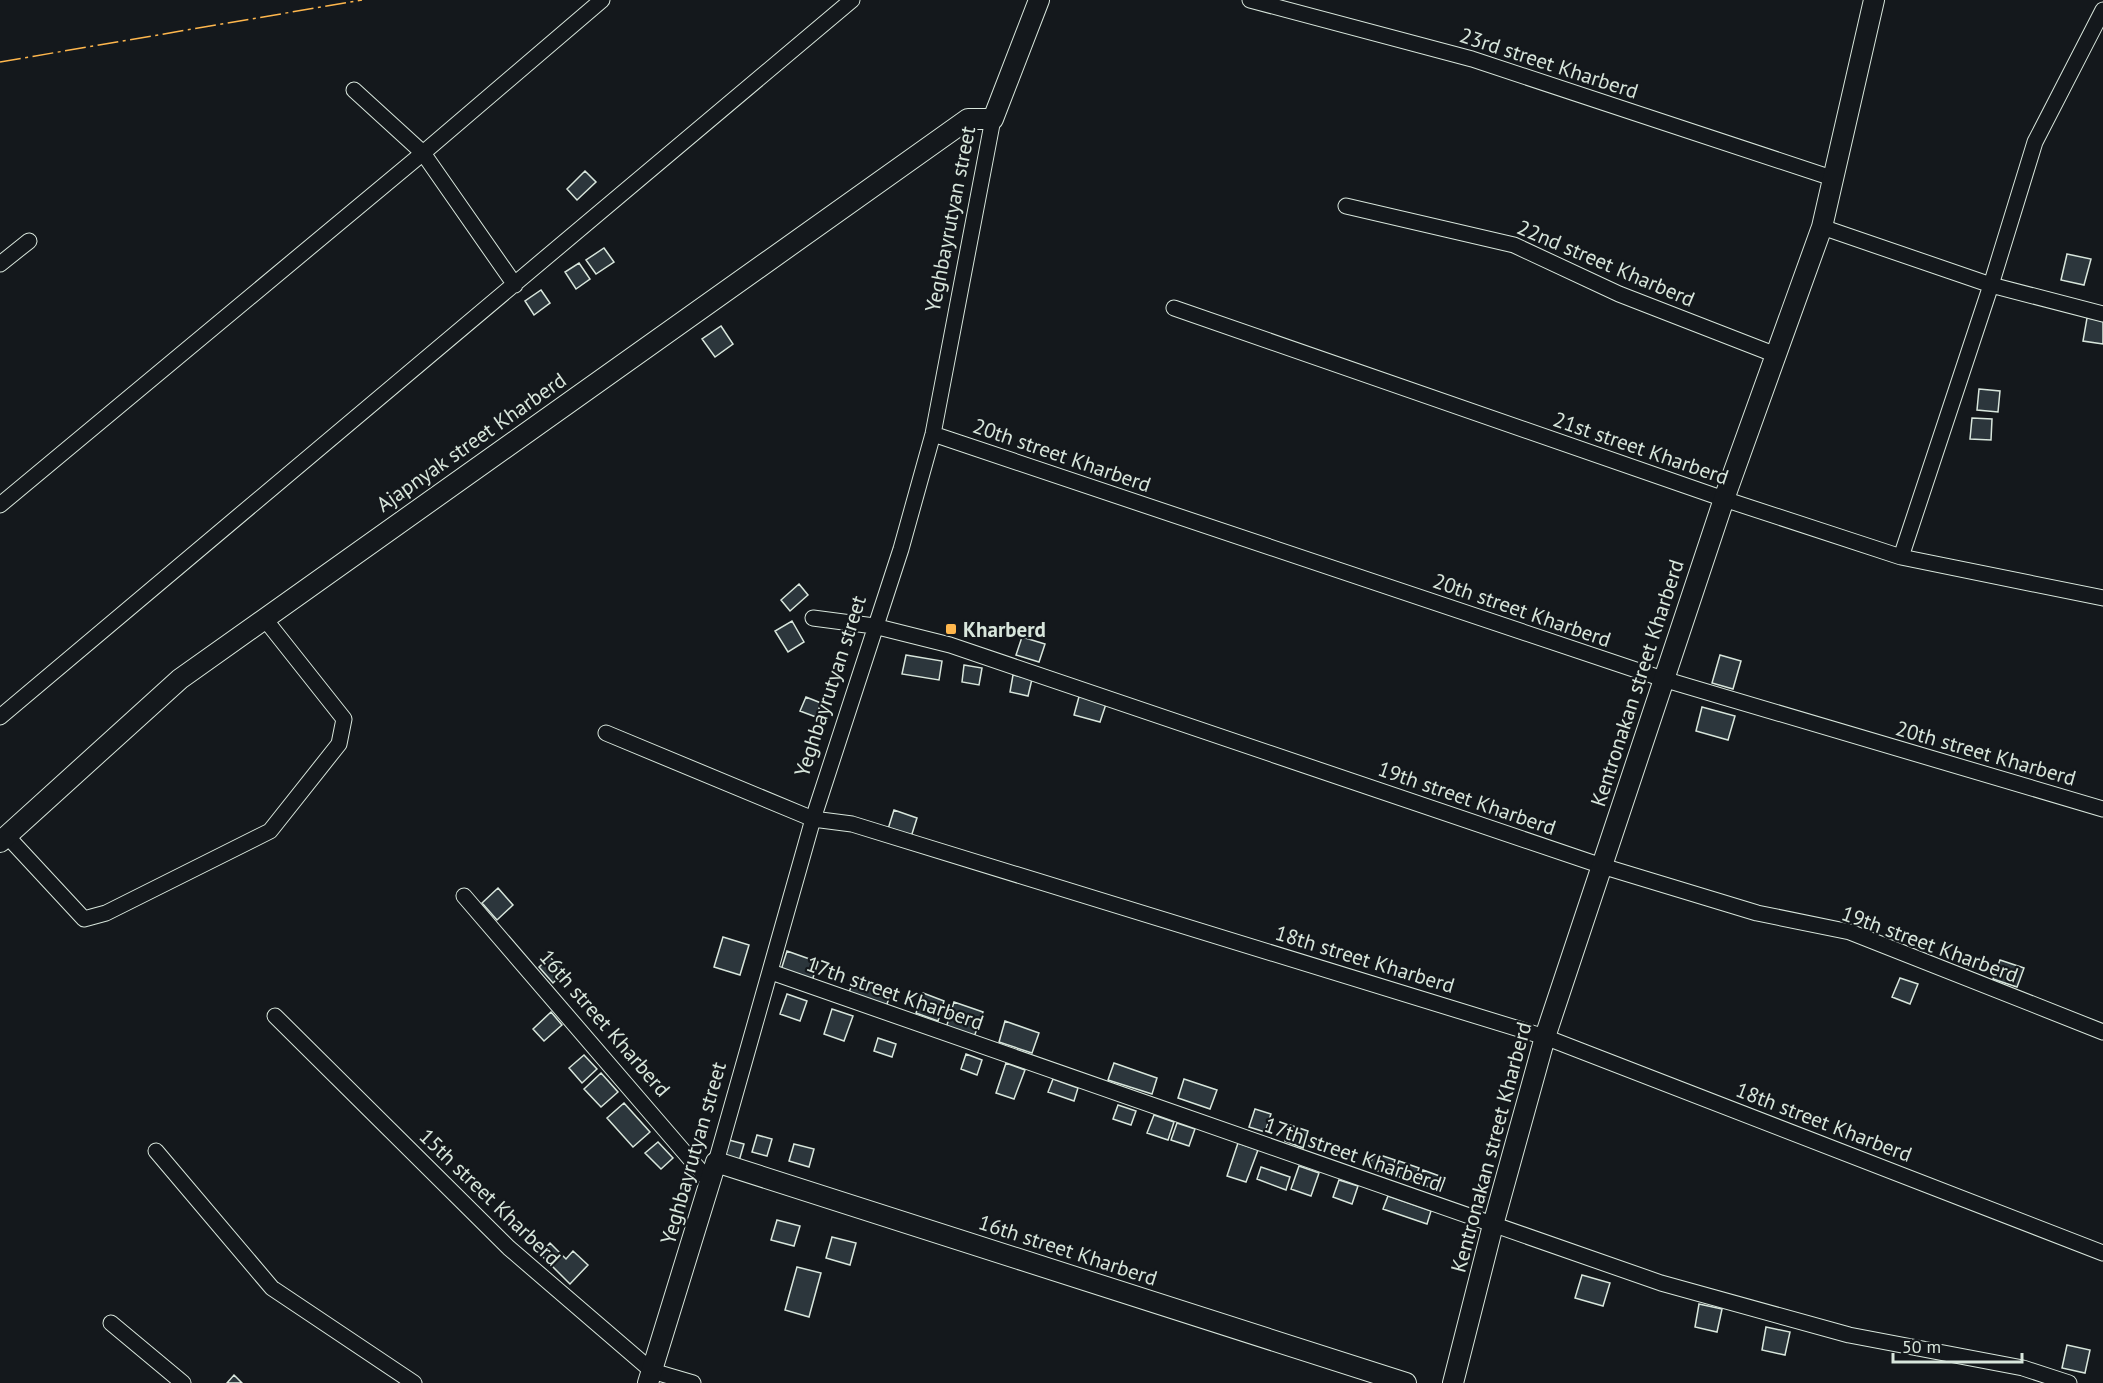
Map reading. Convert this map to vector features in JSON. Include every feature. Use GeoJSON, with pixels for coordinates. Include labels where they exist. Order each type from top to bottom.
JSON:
{"type":"FeatureCollection","features":[{"type":"Feature","properties":{"kind":"street"},"geometry":{"type":"LineString","coordinates":[[0,505],[423,153],[602,0]]}},
{"type":"Feature","properties":{"kind":"street"},"geometry":{"type":"LineString","coordinates":[[0,717],[852,0]]}},
{"type":"Feature","properties":{"kind":"street","name":"Yeghbayrutyan street"},"geometry":{"type":"LineString","coordinates":[[650,1377],[716,1162],[813,819],[874,626],[901,549],[912,501],[933,434],[993,119],[1039,0]]}},
{"type":"Feature","properties":{"kind":"street","name":"23rd street Kharberd"},"geometry":{"type":"LineString","coordinates":[[1250,0],[1472,59],[1832,178]]}},
{"type":"Feature","properties":{"kind":"street","name":"Kentronakan street Kharberd"},"geometry":{"type":"LineString","coordinates":[[1453,1383],[1493,1225],[1545,1037],[1724,499],[1822,227],[1874,0]]}},
{"type":"Feature","properties":{"kind":"street"},"geometry":{"type":"LineString","coordinates":[[1901,557],[1991,285],[2035,142],[2103,10]]}},
{"type":"Feature","properties":{"kind":"street"},"geometry":{"type":"LineString","coordinates":[[354,90],[423,153],[515,285]]}},
{"type":"Feature","properties":{"kind":"street","name":"Ajapnyak street Kharberd"},"geometry":{"type":"LineString","coordinates":[[4,839],[180,679],[968,119],[993,119]]}},
{"type":"Feature","properties":{"kind":"street","name":"22nd street Kharberd"},"geometry":{"type":"LineString","coordinates":[[1346,206],[1514,245],[1619,294],[1776,355]]}},
{"type":"Feature","properties":{"kind":"street"},"geometry":{"type":"LineString","coordinates":[[1822,227],[1991,285],[2103,314]]}},
{"type":"Feature","properties":{"kind":"street"},"geometry":{"type":"LineString","coordinates":[[0,264],[29,241]]}},
{"type":"Feature","properties":{"kind":"street","name":"21st street Kharberd"},"geometry":{"type":"LineString","coordinates":[[1174,308],[1724,499],[1901,557],[2103,598]]}},
{"type":"Feature","properties":{"kind":"street","name":"20th street Kharberd"},"geometry":{"type":"LineString","coordinates":[[933,434],[1663,679],[2103,809]]}},
{"type":"Feature","properties":{"kind":"street"},"geometry":{"type":"LineString","coordinates":[[4,839],[84,919],[106,913],[270,831],[339,744],[344,719],[264,618]]}},
{"type":"Feature","properties":{"kind":"street","name":"19th street Kharberd"},"geometry":{"type":"LineString","coordinates":[[813,618],[874,626],[950,645],[1602,866],[1757,913],[1850,932],[2103,1032]]}},
{"type":"Feature","properties":{"kind":"street","name":"18th street Kharberd"},"geometry":{"type":"LineString","coordinates":[[606,733],[813,819],[852,824],[1545,1037],[2103,1253]]}},
{"type":"Feature","properties":{"kind":"street","name":"16th street Kharberd"},"geometry":{"type":"LineString","coordinates":[[464,896],[710,1182]]}},
{"type":"Feature","properties":{"kind":"street","name":"17th street Kharberd"},"geometry":{"type":"LineString","coordinates":[[771,972],[1661,1283],[1838,1332],[2023,1368],[2069,1383]]}},
{"type":"Feature","properties":{"kind":"street","name":"15th street Kharberd"},"geometry":{"type":"LineString","coordinates":[[275,1016],[508,1248],[650,1377],[693,1383]]}},
{"type":"Feature","properties":{"kind":"street"},"geometry":{"type":"LineString","coordinates":[[156,1151],[272,1288],[414,1383]]}},
{"type":"Feature","properties":{"kind":"street","name":"16th street Kharberd"},"geometry":{"type":"LineString","coordinates":[[716,1162],[1406,1383]]}},
{"type":"Feature","properties":{"kind":"street"},"geometry":{"type":"LineString","coordinates":[[111,1323],[183,1383]]}},
{"type":"Feature","properties":{"kind":"building"},"geometry":{"type":"Polygon","coordinates":[[[585,171],[596,182],[577,200],[567,189],[585,171]]]}},
{"type":"Feature","properties":{"kind":"building"},"geometry":{"type":"Polygon","coordinates":[[[604,248],[614,262],[596,274],[586,260],[604,248]]]}},
{"type":"Feature","properties":{"kind":"building"},"geometry":{"type":"Polygon","coordinates":[[[2067,254],[2091,259],[2084,285],[2061,280],[2067,254]]]}},
{"type":"Feature","properties":{"kind":"building"},"geometry":{"type":"Polygon","coordinates":[[[579,263],[590,279],[576,289],[565,272],[579,263]]]}},
{"type":"Feature","properties":{"kind":"building"},"geometry":{"type":"Polygon","coordinates":[[[541,290],[550,303],[534,315],[525,301],[541,290]]]}},
{"type":"Feature","properties":{"kind":"building"},"geometry":{"type":"Polygon","coordinates":[[[2087,318],[2103,320],[2103,344],[2083,341],[2087,318]]]}},
{"type":"Feature","properties":{"kind":"building"},"geometry":{"type":"Polygon","coordinates":[[[721,326],[733,344],[715,357],[702,339],[721,326]]]}},
{"type":"Feature","properties":{"kind":"building"},"geometry":{"type":"Polygon","coordinates":[[[1979,389],[2000,391],[1998,412],[1977,410],[1979,389]]]}},
{"type":"Feature","properties":{"kind":"building"},"geometry":{"type":"Polygon","coordinates":[[[1972,418],[1992,419],[1991,440],[1970,439],[1972,418]]]}},
{"type":"Feature","properties":{"kind":"building"},"geometry":{"type":"Polygon","coordinates":[[[799,584],[808,595],[790,611],[781,600],[799,584]]]}},
{"type":"Feature","properties":{"kind":"building"},"geometry":{"type":"Polygon","coordinates":[[[792,621],[804,642],[788,652],[775,631],[792,621]]]}},
{"type":"Feature","properties":{"kind":"building"},"geometry":{"type":"Polygon","coordinates":[[[1022,637],[1045,644],[1039,662],[1016,655],[1022,637]]]}},
{"type":"Feature","properties":{"kind":"building"},"geometry":{"type":"Polygon","coordinates":[[[906,655],[942,661],[939,680],[902,674],[906,655]]]}},
{"type":"Feature","properties":{"kind":"building"},"geometry":{"type":"Polygon","coordinates":[[[1720,655],[1741,661],[1733,689],[1712,683],[1720,655]]]}},
{"type":"Feature","properties":{"kind":"building"},"geometry":{"type":"Polygon","coordinates":[[[964,665],[982,668],[979,685],[962,682],[964,665]]]}},
{"type":"Feature","properties":{"kind":"building"},"geometry":{"type":"Polygon","coordinates":[[[1013,675],[1032,679],[1028,696],[1010,692],[1013,675]]]}},
{"type":"Feature","properties":{"kind":"building"},"geometry":{"type":"Polygon","coordinates":[[[1080,693],[1107,701],[1100,722],[1074,715],[1080,693]]]}},
{"type":"Feature","properties":{"kind":"building"},"geometry":{"type":"Polygon","coordinates":[[[806,697],[821,703],[816,717],[800,711],[806,697]]]}},
{"type":"Feature","properties":{"kind":"building"},"geometry":{"type":"Polygon","coordinates":[[[1702,707],[1735,716],[1728,740],[1696,731],[1702,707]]]}},
{"type":"Feature","properties":{"kind":"building"},"geometry":{"type":"Polygon","coordinates":[[[894,810],[917,818],[911,837],[888,829],[894,810]]]}},
{"type":"Feature","properties":{"kind":"building"},"geometry":{"type":"Polygon","coordinates":[[[498,888],[513,905],[497,920],[482,903],[498,888]]]}},
{"type":"Feature","properties":{"kind":"building"},"geometry":{"type":"Polygon","coordinates":[[[723,937],[749,945],[740,975],[714,967],[723,937]]]}},
{"type":"Feature","properties":{"kind":"building"},"geometry":{"type":"Polygon","coordinates":[[[787,951],[818,962],[812,981],[781,970],[787,951]]]}},
{"type":"Feature","properties":{"kind":"building"},"geometry":{"type":"Polygon","coordinates":[[[550,957],[564,972],[553,983],[539,967],[550,957]]]}},
{"type":"Feature","properties":{"kind":"building"},"geometry":{"type":"Polygon","coordinates":[[[2000,960],[2024,968],[2017,987],[1993,979],[2000,960]]]}},
{"type":"Feature","properties":{"kind":"building"},"geometry":{"type":"Polygon","coordinates":[[[1900,978],[1918,984],[1910,1004],[1892,997],[1900,978]]]}},
{"type":"Feature","properties":{"kind":"building"},"geometry":{"type":"Polygon","coordinates":[[[854,979],[891,992],[886,1007],[848,995],[854,979]]]}},
{"type":"Feature","properties":{"kind":"building"},"geometry":{"type":"Polygon","coordinates":[[[923,993],[944,1001],[938,1021],[916,1013],[923,993]]]}},
{"type":"Feature","properties":{"kind":"building"},"geometry":{"type":"Polygon","coordinates":[[[787,994],[807,1001],[800,1021],[780,1014],[787,994]]]}},
{"type":"Feature","properties":{"kind":"building"},"geometry":{"type":"Polygon","coordinates":[[[954,1002],[983,1012],[974,1037],[946,1028],[954,1002]]]}},
{"type":"Feature","properties":{"kind":"building"},"geometry":{"type":"Polygon","coordinates":[[[832,1009],[853,1016],[844,1041],[824,1034],[832,1009]]]}},
{"type":"Feature","properties":{"kind":"building"},"geometry":{"type":"Polygon","coordinates":[[[551,1012],[562,1025],[544,1041],[533,1029],[551,1012]]]}},
{"type":"Feature","properties":{"kind":"building"},"geometry":{"type":"Polygon","coordinates":[[[1005,1021],[1039,1033],[1032,1053],[999,1042],[1005,1021]]]}},
{"type":"Feature","properties":{"kind":"building"},"geometry":{"type":"Polygon","coordinates":[[[878,1038],[896,1044],[892,1057],[874,1051],[878,1038]]]}},
{"type":"Feature","properties":{"kind":"building"},"geometry":{"type":"Polygon","coordinates":[[[966,1054],[982,1060],[977,1075],[961,1069],[966,1054]]]}},
{"type":"Feature","properties":{"kind":"building"},"geometry":{"type":"Polygon","coordinates":[[[584,1055],[597,1069],[582,1083],[569,1068],[584,1055]]]}},
{"type":"Feature","properties":{"kind":"building"},"geometry":{"type":"Polygon","coordinates":[[[1006,1063],[1025,1070],[1014,1099],[996,1093],[1006,1063]]]}},
{"type":"Feature","properties":{"kind":"building"},"geometry":{"type":"Polygon","coordinates":[[[1114,1063],[1157,1078],[1152,1094],[1108,1080],[1114,1063]]]}},
{"type":"Feature","properties":{"kind":"building"},"geometry":{"type":"Polygon","coordinates":[[[601,1073],[618,1092],[601,1107],[584,1089],[601,1073]]]}},
{"type":"Feature","properties":{"kind":"building"},"geometry":{"type":"Polygon","coordinates":[[[1053,1079],[1078,1088],[1074,1101],[1048,1092],[1053,1079]]]}},
{"type":"Feature","properties":{"kind":"building"},"geometry":{"type":"Polygon","coordinates":[[[1184,1079],[1217,1090],[1210,1109],[1178,1098],[1184,1079]]]}},
{"type":"Feature","properties":{"kind":"building"},"geometry":{"type":"Polygon","coordinates":[[[624,1103],[650,1132],[633,1147],[607,1118],[624,1103]]]}},
{"type":"Feature","properties":{"kind":"building"},"geometry":{"type":"Polygon","coordinates":[[[1118,1105],[1136,1111],[1131,1125],[1113,1119],[1118,1105]]]}},
{"type":"Feature","properties":{"kind":"building"},"geometry":{"type":"Polygon","coordinates":[[[1255,1109],[1271,1114],[1265,1132],[1249,1127],[1255,1109]]]}},
{"type":"Feature","properties":{"kind":"building"},"geometry":{"type":"Polygon","coordinates":[[[1154,1115],[1174,1122],[1168,1140],[1147,1133],[1154,1115]]]}},
{"type":"Feature","properties":{"kind":"building"},"geometry":{"type":"Polygon","coordinates":[[[1177,1123],[1195,1129],[1189,1146],[1171,1140],[1177,1123]]]}},
{"type":"Feature","properties":{"kind":"building"},"geometry":{"type":"Polygon","coordinates":[[[1290,1125],[1308,1131],[1303,1148],[1285,1141],[1290,1125]]]}},
{"type":"Feature","properties":{"kind":"building"},"geometry":{"type":"Polygon","coordinates":[[[757,1135],[772,1139],[767,1156],[752,1152],[757,1135]]]}},
{"type":"Feature","properties":{"kind":"building"},"geometry":{"type":"Polygon","coordinates":[[[729,1140],[744,1144],[739,1161],[724,1156],[729,1140]]]}},
{"type":"Feature","properties":{"kind":"building"},"geometry":{"type":"Polygon","coordinates":[[[658,1142],[673,1158],[661,1169],[645,1153],[658,1142]]]}},
{"type":"Feature","properties":{"kind":"building"},"geometry":{"type":"Polygon","coordinates":[[[1238,1143],[1258,1150],[1246,1182],[1227,1176],[1238,1143]]]}},
{"type":"Feature","properties":{"kind":"building"},"geometry":{"type":"Polygon","coordinates":[[[794,1144],[814,1149],[809,1167],[789,1161],[794,1144]]]}},
{"type":"Feature","properties":{"kind":"building"},"geometry":{"type":"Polygon","coordinates":[[[1374,1153],[1395,1160],[1390,1175],[1369,1168],[1374,1153]]]}},
{"type":"Feature","properties":{"kind":"building"},"geometry":{"type":"Polygon","coordinates":[[[1399,1161],[1419,1168],[1414,1182],[1394,1175],[1399,1161]]]}},
{"type":"Feature","properties":{"kind":"building"},"geometry":{"type":"Polygon","coordinates":[[[1299,1166],[1319,1173],[1311,1196],[1291,1189],[1299,1166]]]}},
{"type":"Feature","properties":{"kind":"building"},"geometry":{"type":"Polygon","coordinates":[[[1261,1167],[1290,1177],[1286,1190],[1257,1179],[1261,1167]]]}},
{"type":"Feature","properties":{"kind":"building"},"geometry":{"type":"Polygon","coordinates":[[[1423,1170],[1445,1178],[1440,1191],[1419,1183],[1423,1170]]]}},
{"type":"Feature","properties":{"kind":"building"},"geometry":{"type":"Polygon","coordinates":[[[1339,1180],[1358,1186],[1352,1204],[1333,1197],[1339,1180]]]}},
{"type":"Feature","properties":{"kind":"building"},"geometry":{"type":"Polygon","coordinates":[[[1388,1196],[1431,1211],[1427,1224],[1383,1209],[1388,1196]]]}},
{"type":"Feature","properties":{"kind":"building"},"geometry":{"type":"Polygon","coordinates":[[[777,1220],[800,1226],[794,1246],[771,1240],[777,1220]]]}},
{"type":"Feature","properties":{"kind":"building"},"geometry":{"type":"Polygon","coordinates":[[[832,1237],[856,1243],[850,1265],[826,1258],[832,1237]]]}},
{"type":"Feature","properties":{"kind":"building"},"geometry":{"type":"Polygon","coordinates":[[[550,1243],[566,1259],[573,1251],[588,1265],[570,1284],[540,1254],[550,1243]]]}},
{"type":"Feature","properties":{"kind":"building"},"geometry":{"type":"Polygon","coordinates":[[[797,1267],[821,1273],[809,1317],[785,1310],[797,1267]]]}},
{"type":"Feature","properties":{"kind":"building"},"geometry":{"type":"Polygon","coordinates":[[[1582,1275],[1610,1283],[1603,1306],[1575,1298],[1582,1275]]]}},
{"type":"Feature","properties":{"kind":"building"},"geometry":{"type":"Polygon","coordinates":[[[1699,1304],[1722,1309],[1717,1332],[1695,1327],[1699,1304]]]}},
{"type":"Feature","properties":{"kind":"building"},"geometry":{"type":"Polygon","coordinates":[[[1766,1327],[1790,1332],[1785,1355],[1762,1350],[1766,1327]]]}},
{"type":"Feature","properties":{"kind":"building"},"geometry":{"type":"Polygon","coordinates":[[[2067,1345],[2090,1350],[2085,1373],[2062,1368],[2067,1345]]]}},
{"type":"Feature","properties":{"kind":"building"},"geometry":{"type":"Polygon","coordinates":[[[234,1375],[242,1383],[227,1383],[234,1375]]]}},
{"type":"Feature","properties":{"kind":"power"},"geometry":{"type":"LineString","coordinates":[[0,62],[362,0]]}},
{"type":"Feature","properties":{"kind":"place","name":"Kharberd"},"geometry":{"type":"Point","coordinates":[951,629]}}]}
